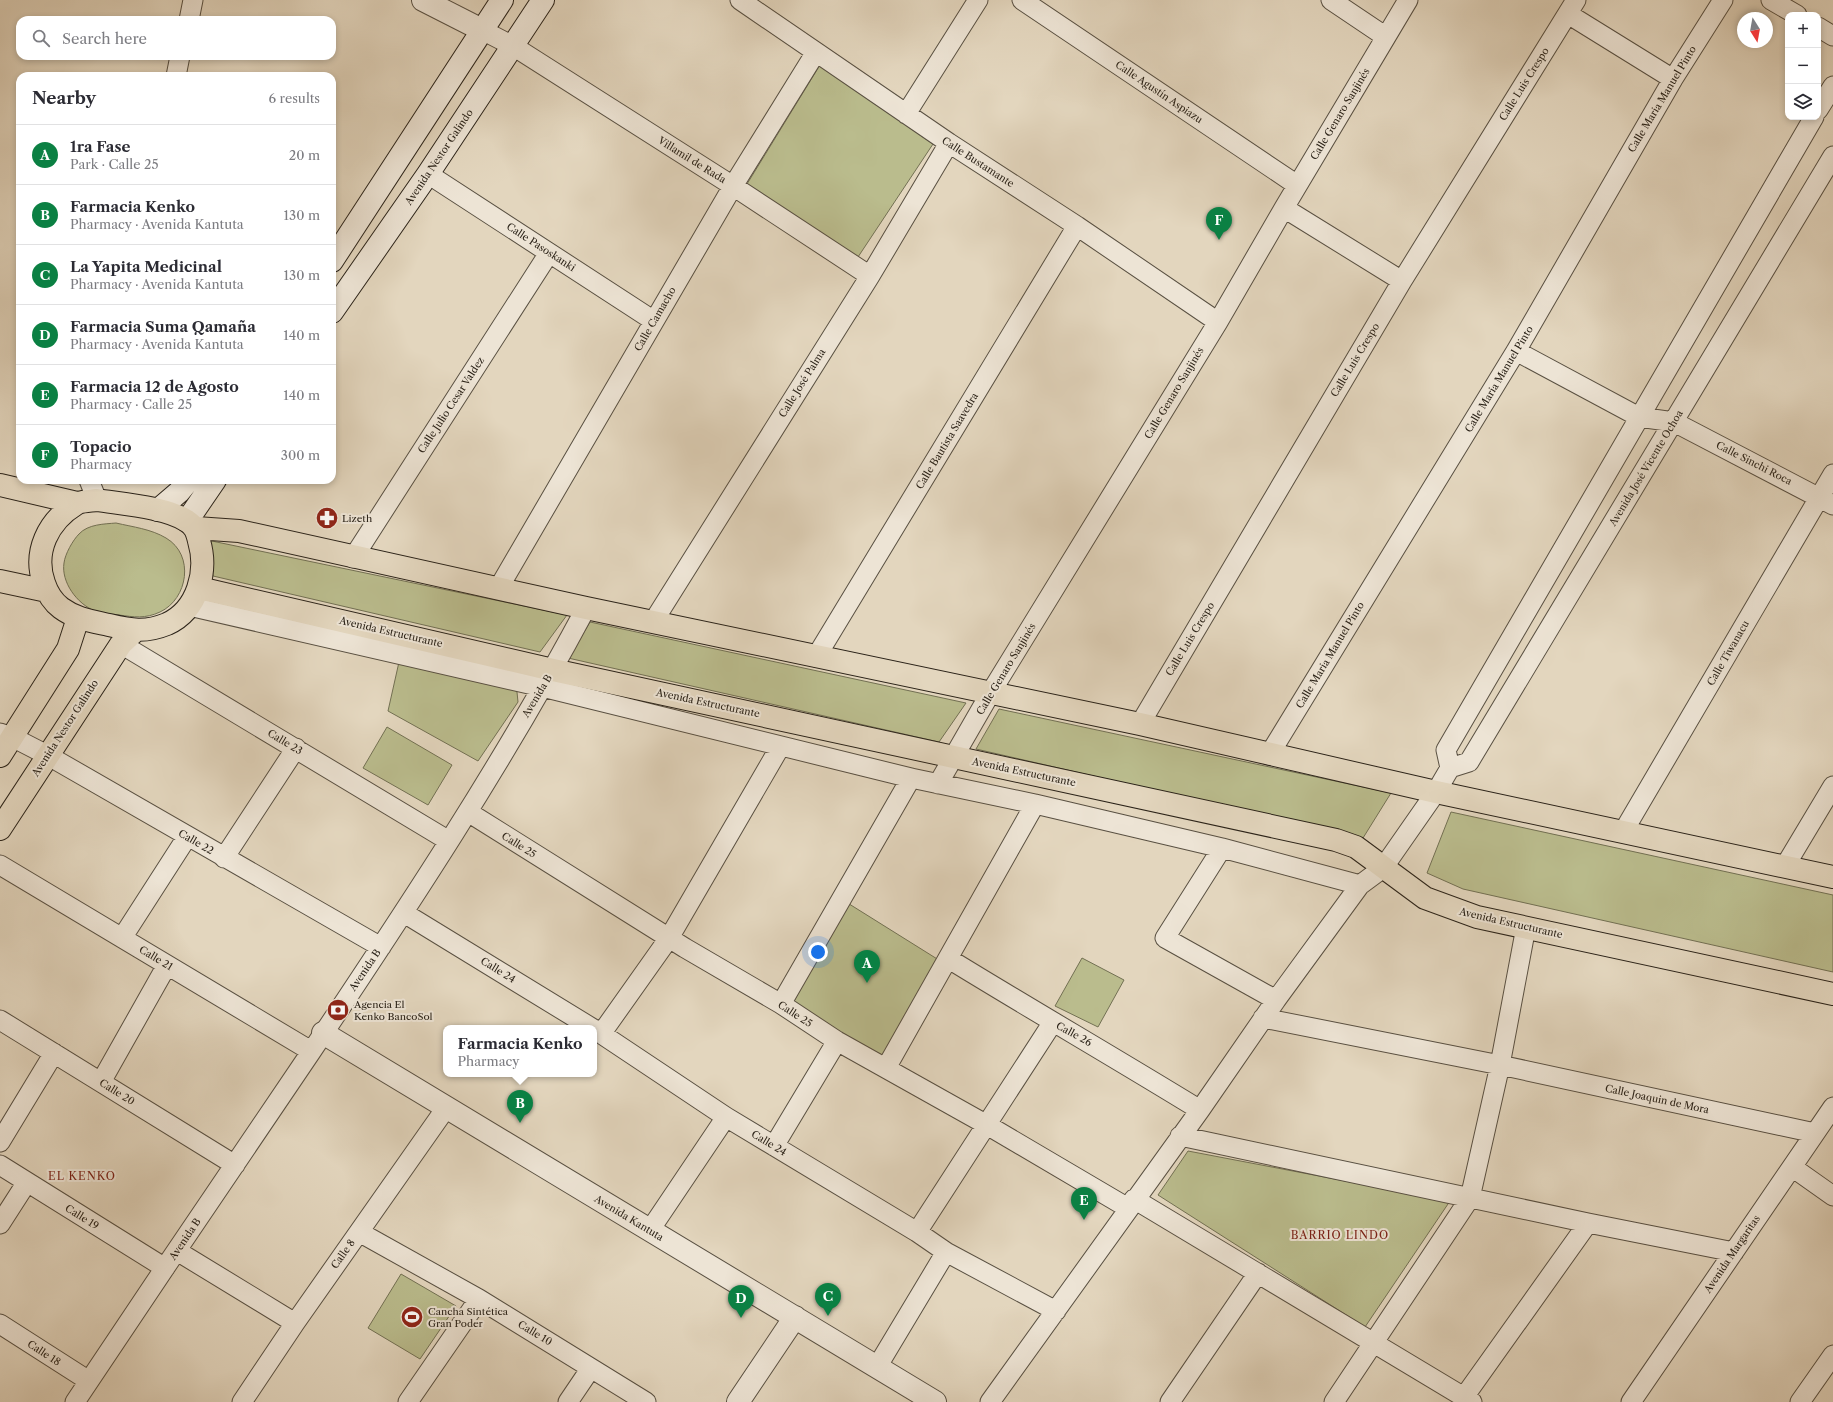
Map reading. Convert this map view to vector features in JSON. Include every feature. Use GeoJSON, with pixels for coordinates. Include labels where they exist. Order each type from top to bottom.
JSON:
{"type":"FeatureCollection","features":[{"type":"Feature","properties":{"kind":"main road"},"geometry":{"type":"LineString","coordinates":[[0,485],[87,502],[158,510],[191,524],[239,531],[353,558],[586,608],[1140,724],[1269,755],[1436,792],[1833,877]]}},
{"type":"Feature","properties":{"kind":"main road"},"geometry":{"type":"LineString","coordinates":[[87,502],[60,516],[47,532],[40,551],[40,572],[47,591],[60,607],[78,618],[128,637],[155,629],[174,620],[194,597],[202,551],[191,524]]}},
{"type":"Feature","properties":{"kind":"main road"},"geometry":{"type":"LineString","coordinates":[[0,581],[47,591]]}},
{"type":"Feature","properties":{"kind":"main road","name":"Avenida Estructurante"},"geometry":{"type":"LineString","coordinates":[[194,597],[548,678],[953,757],[1336,840],[1356,848],[1425,898],[1477,917],[1833,994]]}},
{"type":"Feature","properties":{"kind":"main road"},"geometry":{"type":"LineString","coordinates":[[0,756],[6,735],[68,649],[78,618]]}},
{"type":"Feature","properties":{"kind":"main road","name":"Avenida Nestor Galindo"},"geometry":{"type":"LineString","coordinates":[[0,829],[47,755],[128,637]]}},
{"type":"Feature","properties":{"kind":"street"},"geometry":{"type":"LineString","coordinates":[[190,16],[193,0]]}},
{"type":"Feature","properties":{"kind":"street"},"geometry":{"type":"LineString","coordinates":[[423,0],[482,30]]}},
{"type":"Feature","properties":{"kind":"street"},"geometry":{"type":"LineString","coordinates":[[336,255],[502,0]]}},
{"type":"Feature","properties":{"kind":"street","name":"Avenida Nestor Galindo"},"geometry":{"type":"LineString","coordinates":[[336,306],[428,174],[543,0]]}},
{"type":"Feature","properties":{"kind":"street","name":"Calle Bustamante"},"geometry":{"type":"LineString","coordinates":[[740,0],[948,143],[1077,226],[1218,322]]}},
{"type":"Feature","properties":{"kind":"street"},"geometry":{"type":"LineString","coordinates":[[906,114],[978,0]]}},
{"type":"Feature","properties":{"kind":"street","name":"Calle Agustín Aspiazu"},"geometry":{"type":"LineString","coordinates":[[1022,0],[1297,185]]}},
{"type":"Feature","properties":{"kind":"street"},"geometry":{"type":"LineString","coordinates":[[1331,0],[1386,37]]}},
{"type":"Feature","properties":{"kind":"street","name":"Calle Genaro Sanjinés"},"geometry":{"type":"LineString","coordinates":[[938,784],[991,692],[1218,322],[1297,185],[1408,0]]}},
{"type":"Feature","properties":{"kind":"street","name":"Calle Maria Manuel Pinto"},"geometry":{"type":"LineString","coordinates":[[1269,755],[1516,352],[1672,79],[1723,0]]}},
{"type":"Feature","properties":{"kind":"street"},"geometry":{"type":"LineString","coordinates":[[1771,0],[1791,12]]}},
{"type":"Feature","properties":{"kind":"street"},"geometry":{"type":"LineString","coordinates":[[1572,7],[1672,79]]}},
{"type":"Feature","properties":{"kind":"street","name":"Calle Luis Crespo"},"geometry":{"type":"LineString","coordinates":[[1140,724],[1402,281],[1572,7]]}},
{"type":"Feature","properties":{"kind":"street"},"geometry":{"type":"LineString","coordinates":[[1821,29],[1833,36]]}},
{"type":"Feature","properties":{"kind":"street","name":"Villamil de Rada"},"geometry":{"type":"LineString","coordinates":[[482,30],[514,46],[734,186],[870,276]]}},
{"type":"Feature","properties":{"kind":"street","name":"Calle Camacho"},"geometry":{"type":"LineString","coordinates":[[498,589],[654,321],[816,52]]}},
{"type":"Feature","properties":{"kind":"street"},"geometry":{"type":"LineString","coordinates":[[177,72],[179,60]]}},
{"type":"Feature","properties":{"kind":"street"},"geometry":{"type":"LineString","coordinates":[[990,1402],[1200,1110],[1263,1018],[1360,885],[1383,868],[1436,792],[1450,768],[1446,750],[1812,120]]}},
{"type":"Feature","properties":{"kind":"street","name":"Calle José Palma"},"geometry":{"type":"LineString","coordinates":[[653,622],[870,276],[948,143]]}},
{"type":"Feature","properties":{"kind":"street","name":"Avenida José Vicente Ochoa"},"geometry":{"type":"LineString","coordinates":[[1450,768],[1469,762],[1833,156]]}},
{"type":"Feature","properties":{"kind":"street","name":"Calle Pasoskanki"},"geometry":{"type":"LineString","coordinates":[[428,174],[654,321]]}},
{"type":"Feature","properties":{"kind":"street"},"geometry":{"type":"LineString","coordinates":[[1284,208],[1402,281]]}},
{"type":"Feature","properties":{"kind":"street","name":"Calle Bautista Saavedra"},"geometry":{"type":"LineString","coordinates":[[816,657],[1077,226]]}},
{"type":"Feature","properties":{"kind":"street","name":"Calle Julio Cesar Valdez"},"geometry":{"type":"LineString","coordinates":[[353,558],[549,252]]}},
{"type":"Feature","properties":{"kind":"street","name":"Calle Sinchi Roca"},"geometry":{"type":"LineString","coordinates":[[1516,352],[1639,417],[1674,422],[1826,501]]}},
{"type":"Feature","properties":{"kind":"street","name":"Calle Tiwanacu"},"geometry":{"type":"LineString","coordinates":[[1623,832],[1826,501],[1833,474]]}},
{"type":"Feature","properties":{"kind":"street"},"geometry":{"type":"LineString","coordinates":[[87,502],[89,484]]}},
{"type":"Feature","properties":{"kind":"street"},"geometry":{"type":"LineString","coordinates":[[158,510],[179,492],[186,484]]}},
{"type":"Feature","properties":{"kind":"street"},"geometry":{"type":"LineString","coordinates":[[191,524],[213,484]]}},
{"type":"Feature","properties":{"kind":"street","name":"Avenida B"},"geometry":{"type":"LineString","coordinates":[[75,1402],[404,913],[468,812],[548,678],[586,608]]}},
{"type":"Feature","properties":{"kind":"street","name":"Calle 23"},"geometry":{"type":"LineString","coordinates":[[128,637],[296,748],[449,841]]}},
{"type":"Feature","properties":{"kind":"street","name":"Avenida Estructurante"},"geometry":{"type":"LineString","coordinates":[[548,678],[780,747],[911,778],[1035,804],[1222,848],[1360,885]]}},
{"type":"Feature","properties":{"kind":"street","name":"Calle 22"},"geometry":{"type":"LineString","coordinates":[[6,735],[47,755],[187,837],[381,947]]}},
{"type":"Feature","properties":{"kind":"street"},"geometry":{"type":"LineString","coordinates":[[597,1029],[669,938],[780,747]]}},
{"type":"Feature","properties":{"kind":"street"},"geometry":{"type":"LineString","coordinates":[[224,858],[296,748]]}},
{"type":"Feature","properties":{"kind":"street"},"geometry":{"type":"LineString","coordinates":[[781,1004],[911,778]]}},
{"type":"Feature","properties":{"kind":"street"},"geometry":{"type":"LineString","coordinates":[[1785,866],[1833,786]]}},
{"type":"Feature","properties":{"kind":"street"},"geometry":{"type":"LineString","coordinates":[[886,1068],[949,959],[1035,804]]}},
{"type":"Feature","properties":{"kind":"street","name":"Calle 25"},"geometry":{"type":"LineString","coordinates":[[468,812],[669,938],[781,1004],[837,1041],[1258,1273],[1372,1344],[1468,1400]]}},
{"type":"Feature","properties":{"kind":"street"},"geometry":{"type":"LineString","coordinates":[[122,938],[187,837]]}},
{"type":"Feature","properties":{"kind":"street"},"geometry":{"type":"LineString","coordinates":[[1222,848],[1164,938],[1276,1000]]}},
{"type":"Feature","properties":{"kind":"street","name":"Calle 21"},"geometry":{"type":"LineString","coordinates":[[0,865],[311,1051]]}},
{"type":"Feature","properties":{"kind":"street","name":"Calle 24"},"geometry":{"type":"LineString","coordinates":[[404,913],[588,1025]]}},
{"type":"Feature","properties":{"kind":"street"},"geometry":{"type":"LineString","coordinates":[[1334,1402],[1470,1198],[1500,1065],[1526,927]]}},
{"type":"Feature","properties":{"kind":"street","name":"Calle 26"},"geometry":{"type":"LineString","coordinates":[[949,959],[1200,1110]]}},
{"type":"Feature","properties":{"kind":"street"},"geometry":{"type":"LineString","coordinates":[[101,1082],[167,965]]}},
{"type":"Feature","properties":{"kind":"street","name":"Calle Joaquin de Mora"},"geometry":{"type":"LineString","coordinates":[[1263,1018],[1500,1065],[1815,1133]]}},
{"type":"Feature","properties":{"kind":"street","name":"Calle 20"},"geometry":{"type":"LineString","coordinates":[[0,1020],[235,1165]]}},
{"type":"Feature","properties":{"kind":"street"},"geometry":{"type":"LineString","coordinates":[[917,1232],[1052,1022]]}},
{"type":"Feature","properties":{"kind":"street","name":"Calle 24"},"geometry":{"type":"LineString","coordinates":[[597,1031],[726,1117],[917,1232],[946,1252],[1056,1311]]}},
{"type":"Feature","properties":{"kind":"street","name":"Avenida Kantuta"},"geometry":{"type":"LineString","coordinates":[[323,1034],[935,1402]]}},
{"type":"Feature","properties":{"kind":"street"},"geometry":{"type":"LineString","coordinates":[[774,1146],[837,1041]]}},
{"type":"Feature","properties":{"kind":"street"},"geometry":{"type":"LineString","coordinates":[[0,1142],[54,1053]]}},
{"type":"Feature","properties":{"kind":"street","name":"Avenida Margaritas"},"geometry":{"type":"LineString","coordinates":[[1631,1402],[1833,1107]]}},
{"type":"Feature","properties":{"kind":"street","name":"Calle 8"},"geometry":{"type":"LineString","coordinates":[[242,1402],[295,1323],[446,1108]]}},
{"type":"Feature","properties":{"kind":"street"},"geometry":{"type":"LineString","coordinates":[[650,1230],[726,1117]]}},
{"type":"Feature","properties":{"kind":"street"},"geometry":{"type":"LineString","coordinates":[[1180,1136],[1588,1223],[1734,1252]]}},
{"type":"Feature","properties":{"kind":"street","name":"Calle 19"},"geometry":{"type":"LineString","coordinates":[[0,1165],[165,1268]]}},
{"type":"Feature","properties":{"kind":"street"},"geometry":{"type":"LineString","coordinates":[[1792,1167],[1833,1196]]}},
{"type":"Feature","properties":{"kind":"street"},"geometry":{"type":"LineString","coordinates":[[0,1224],[27,1182]]}},
{"type":"Feature","properties":{"kind":"street"},"geometry":{"type":"LineString","coordinates":[[1468,1400],[1588,1223]]}},
{"type":"Feature","properties":{"kind":"street","name":"Calle 10"},"geometry":{"type":"LineString","coordinates":[[359,1232],[479,1299],[646,1402]]}},
{"type":"Feature","properties":{"kind":"street"},"geometry":{"type":"LineString","coordinates":[[177,1250],[295,1323]]}},
{"type":"Feature","properties":{"kind":"street"},"geometry":{"type":"LineString","coordinates":[[877,1367],[946,1252]]}},
{"type":"Feature","properties":{"kind":"street"},"geometry":{"type":"LineString","coordinates":[[1170,1402],[1258,1273]]}},
{"type":"Feature","properties":{"kind":"street"},"geometry":{"type":"LineString","coordinates":[[408,1402],[479,1299]]}},
{"type":"Feature","properties":{"kind":"street"},"geometry":{"type":"LineString","coordinates":[[738,1402],[795,1318]]}},
{"type":"Feature","properties":{"kind":"street","name":"Calle 18"},"geometry":{"type":"LineString","coordinates":[[0,1324],[89,1381]]}},
{"type":"Feature","properties":{"kind":"street"},"geometry":{"type":"LineString","coordinates":[[1800,1402],[1831,1361]]}},
{"type":"Feature","properties":{"kind":"street"},"geometry":{"type":"LineString","coordinates":[[568,1402],[591,1368]]}},
{"type":"Feature","properties":{"kind":"green space"},"geometry":{"type":"Polygon","coordinates":[[[820,65],[933,144],[858,257],[747,184],[820,65]]]}},
{"type":"Feature","properties":{"kind":"green space"},"geometry":{"type":"Polygon","coordinates":[[[116,523],[154,532],[166,538],[175,546],[181,555],[184,565],[182,587],[177,597],[169,606],[160,612],[149,616],[140,617],[97,612],[88,608],[76,598],[68,585],[65,578],[64,563],[72,543],[87,528],[102,524],[116,523]]]}},
{"type":"Feature","properties":{"kind":"green space"},"geometry":{"type":"Polygon","coordinates":[[[207,540],[567,615],[540,652],[213,576],[207,540]]]}},
{"type":"Feature","properties":{"kind":"green space"},"geometry":{"type":"Polygon","coordinates":[[[590,622],[966,703],[939,742],[568,658],[590,622]]]}},
{"type":"Feature","properties":{"kind":"green space"},"geometry":{"type":"Polygon","coordinates":[[[399,662],[510,686],[517,692],[518,702],[478,761],[388,711],[399,662]]]}},
{"type":"Feature","properties":{"kind":"green space"},"geometry":{"type":"Polygon","coordinates":[[[999,709],[1391,793],[1363,838],[976,749],[999,709]]]}},
{"type":"Feature","properties":{"kind":"green space"},"geometry":{"type":"Polygon","coordinates":[[[387,727],[452,765],[428,805],[363,768],[387,727]]]}},
{"type":"Feature","properties":{"kind":"green space"},"geometry":{"type":"Polygon","coordinates":[[[1451,812],[1833,895],[1833,972],[1463,889],[1427,873],[1451,812]]]}},
{"type":"Feature","properties":{"kind":"green space"},"geometry":{"type":"Polygon","coordinates":[[[846,902],[942,962],[887,1058],[792,1005],[846,902]]]}},
{"type":"Feature","properties":{"kind":"green space"},"geometry":{"type":"Polygon","coordinates":[[[1082,958],[1124,980],[1098,1027],[1055,1006],[1082,958]]]}},
{"type":"Feature","properties":{"kind":"green space"},"geometry":{"type":"Polygon","coordinates":[[[1188,1151],[1450,1201],[1365,1327],[1158,1195],[1188,1151]]]}},
{"type":"Feature","properties":{"kind":"green space","name":"Cancha Sintética Gran Poder"},"geometry":{"type":"Polygon","coordinates":[[[401,1274],[456,1306],[420,1359],[368,1328],[401,1274]]]}},
{"type":"Feature","properties":{"kind":"place","name":"Topacio"},"geometry":{"type":"Point","coordinates":[1219,240]}},
{"type":"Feature","properties":{"kind":"place","name":"Lizeth"},"geometry":{"type":"Point","coordinates":[327,518]}},
{"type":"Feature","properties":{"kind":"place","name":"1ra Fase"},"geometry":{"type":"Point","coordinates":[867,983]}},
{"type":"Feature","properties":{"kind":"place","name":"Agencia El Kenko BancoSol"},"geometry":{"type":"Point","coordinates":[338,1010]}},
{"type":"Feature","properties":{"kind":"place","name":"Farmacia Kenko"},"geometry":{"type":"Point","coordinates":[520,1123]}},
{"type":"Feature","properties":{"kind":"place","name":"Farmacia 12 de Agosto"},"geometry":{"type":"Point","coordinates":[1084,1220]}},
{"type":"Feature","properties":{"kind":"place","name":"La Yapita Medicinal"},"geometry":{"type":"Point","coordinates":[828,1316]}},
{"type":"Feature","properties":{"kind":"place","name":"Cancha Sintética Gran Poder"},"geometry":{"type":"Point","coordinates":[412,1317]}},
{"type":"Feature","properties":{"kind":"place","name":"Farmacia Suma Qamaña"},"geometry":{"type":"Point","coordinates":[741,1318]}},
{"type":"Feature","properties":{"kind":"district","name":"EL KENKO"},"geometry":{"type":"Point","coordinates":[82,1176]}},
{"type":"Feature","properties":{"kind":"district","name":"BARRIO LINDO"},"geometry":{"type":"Point","coordinates":[1340,1235]}}]}
